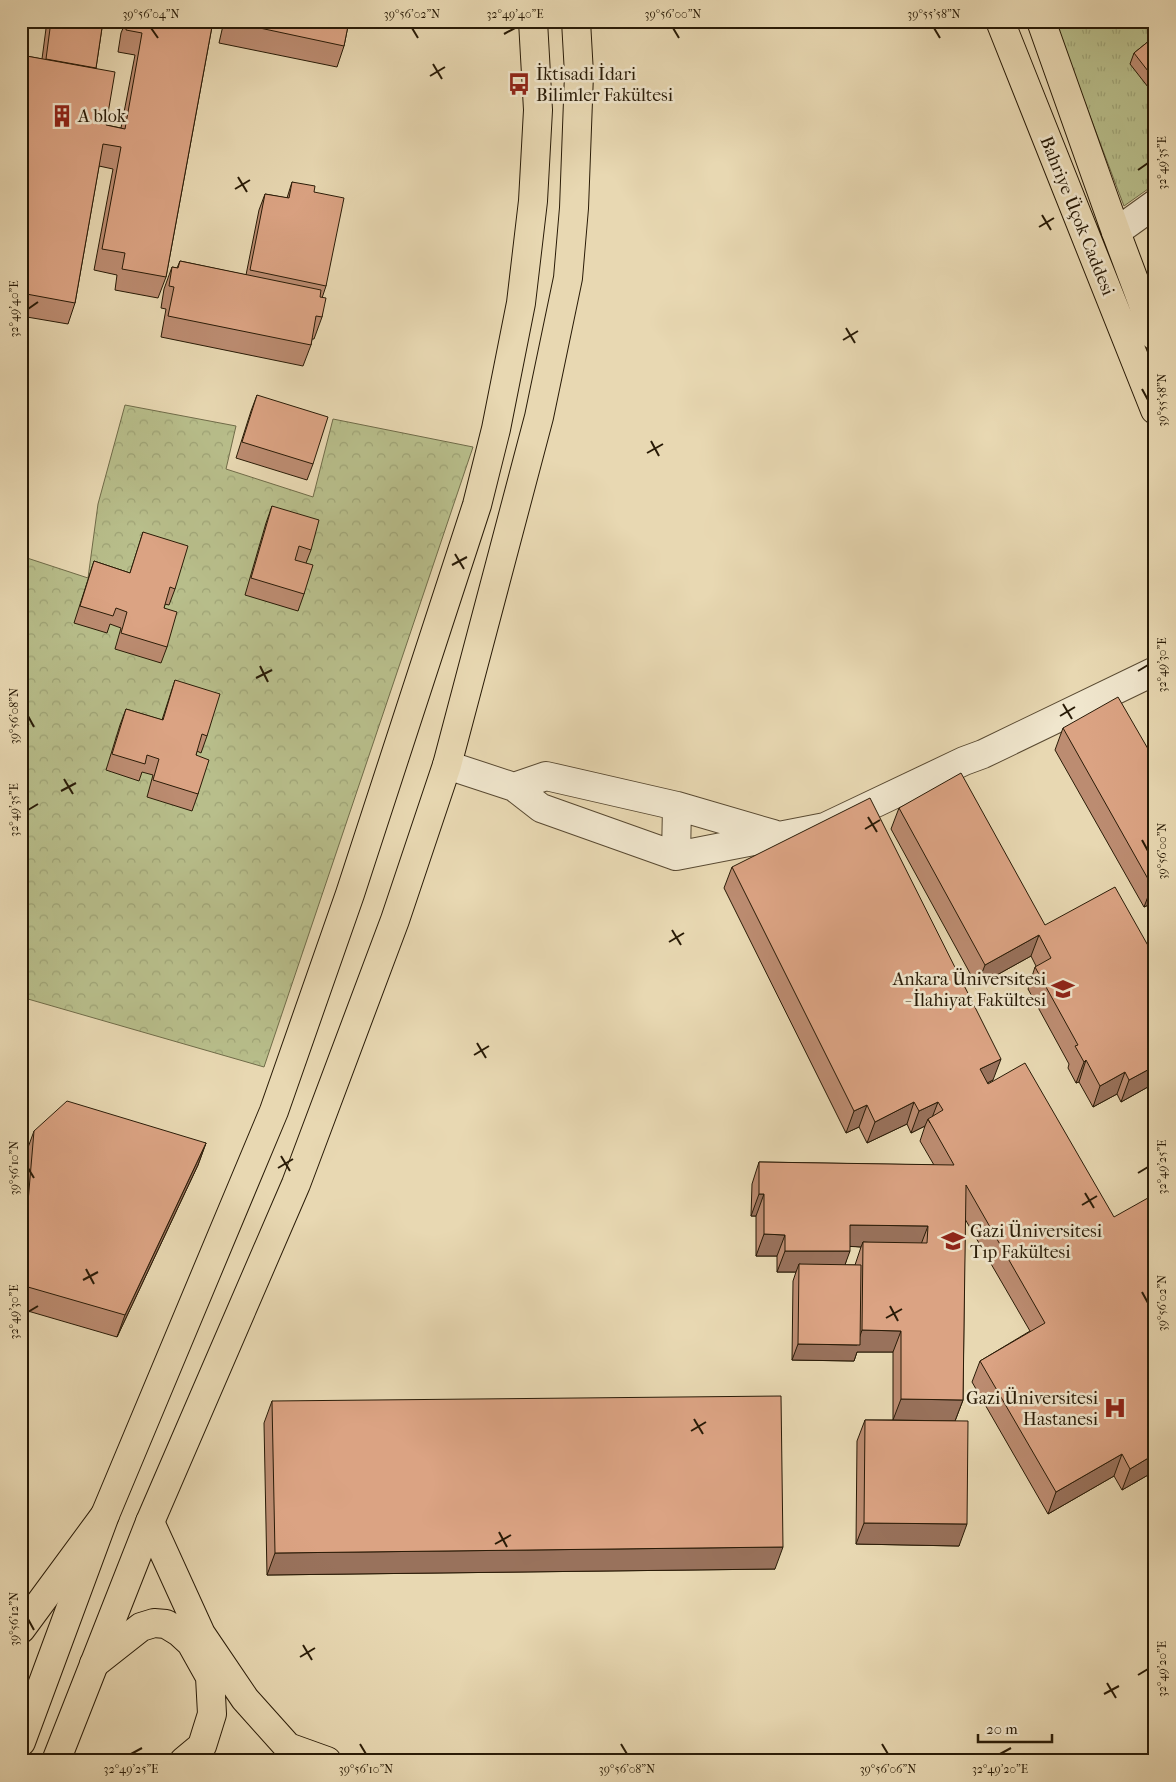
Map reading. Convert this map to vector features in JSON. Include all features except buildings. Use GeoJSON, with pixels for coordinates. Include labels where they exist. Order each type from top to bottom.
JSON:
{"type":"FeatureCollection","features":[{"type":"Feature","properties":{"kind":"main road"},"geometry":{"type":"LineString","coordinates":[[21,1742],[105,1515],[274,1111],[350,894],[477,505],[496,429],[521,303],[533,201],[538,110],[532,21]]}},
{"type":"Feature","properties":{"kind":"main road"},"geometry":{"type":"LineString","coordinates":[[56,1761],[150,1522],[296,1184],[395,920],[447,765],[539,417],[568,278],[574,208],[579,74],[576,21]]}},
{"type":"Feature","properties":{"kind":"main road","name":"Bahriye Üçok Caddesi"},"geometry":{"type":"LineString","coordinates":[[1000,21],[1155,410]]}},
{"type":"Feature","properties":{"kind":"main road","name":"Bahriye Üçok Caddesi"},"geometry":{"type":"LineString","coordinates":[[1041,21],[1155,336]]}},
{"type":"Feature","properties":{"kind":"main road"},"geometry":{"type":"LineString","coordinates":[[21,1629],[105,1515]]}},
{"type":"Feature","properties":{"kind":"main road"},"geometry":{"type":"LineString","coordinates":[[150,1522],[201,1634],[245,1699],[288,1747],[327,1761]]}},
{"type":"Feature","properties":{"kind":"main road"},"geometry":{"type":"LineString","coordinates":[[94,1664],[141,1627],[154,1623],[166,1624],[179,1632],[190,1643],[210,1676],[212,1714],[202,1746],[184,1761]]}},
{"type":"Feature","properties":{"kind":"street"},"geometry":{"type":"LineString","coordinates":[[1116,232],[1155,204]]}},
{"type":"Feature","properties":{"kind":"street"},"geometry":{"type":"LineString","coordinates":[[447,765],[514,787],[541,808],[676,856],[825,827],[964,761],[983,754],[1155,671]]}},
{"type":"Feature","properties":{"kind":"street"},"geometry":{"type":"LineString","coordinates":[[514,787],[546,776],[677,806],[778,836]]}},
{"type":"Feature","properties":{"kind":"street"},"geometry":{"type":"LineString","coordinates":[[676,856],[677,806]]}},
{"type":"Feature","properties":{"kind":"green space"},"geometry":{"type":"Polygon","coordinates":[[[1054,21],[1155,21],[1155,184],[1124,206],[1054,21]]]}},
{"type":"Feature","properties":{"kind":"green space"},"geometry":{"type":"Polygon","coordinates":[[[125,405],[236,426],[226,469],[313,497],[333,419],[473,447],[264,1067],[21,997],[21,556],[88,578],[98,504],[125,405]]]}},
{"type":"Feature","properties":{"kind":"place","name":"İktisadi İdari Bilimler Fakültesi"},"geometry":{"type":"Point","coordinates":[519,84]}},
{"type":"Feature","properties":{"kind":"place","name":"A blok"},"geometry":{"type":"Point","coordinates":[62,116]}},
{"type":"Feature","properties":{"kind":"place","name":"Ankara Üniversitesi - İlahiyat Fakültesi"},"geometry":{"type":"Point","coordinates":[1063,989]}},
{"type":"Feature","properties":{"kind":"place","name":"Gazi Üniversitesi Tıp Fakültesi"},"geometry":{"type":"Point","coordinates":[953,1241]}},
{"type":"Feature","properties":{"kind":"place","name":"Gazi Üniversitesi Hastanesi"},"geometry":{"type":"Point","coordinates":[1115,1408]}}]}
